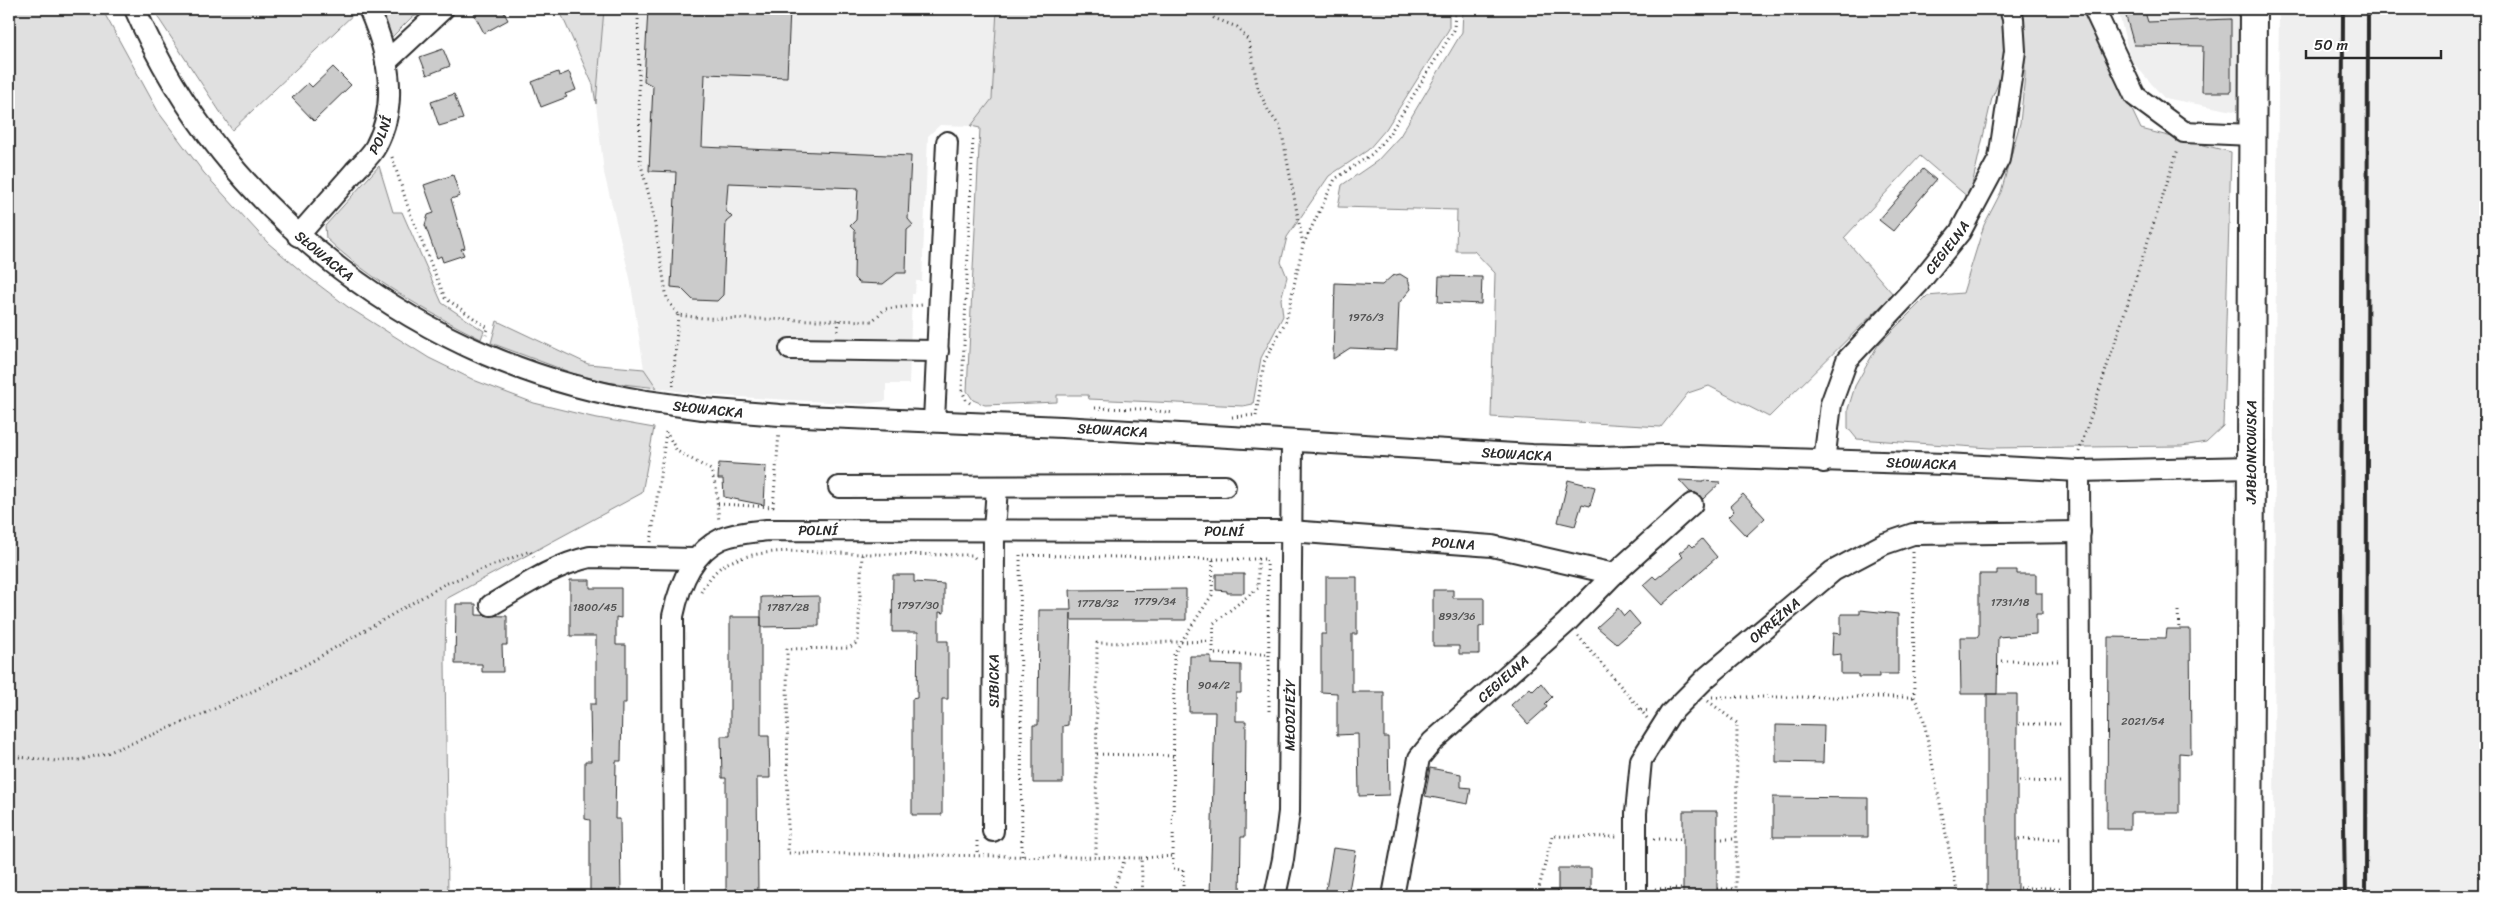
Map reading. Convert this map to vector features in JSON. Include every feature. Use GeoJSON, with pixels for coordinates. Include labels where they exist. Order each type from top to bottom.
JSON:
{"type":"FeatureCollection","features":[{"type":"Feature","properties":{"kind":"main road","name":"JABŁONKOWSKA"},"geometry":{"type":"LineString","coordinates":[[2249,896],[2253,9]]}},
{"type":"Feature","properties":{"kind":"street","name":"SŁOWACKA"},"geometry":{"type":"LineString","coordinates":[[135,9],[153,50],[203,130],[298,236],[365,288],[428,327],[534,374],[599,394],[704,409],[780,415],[934,421],[1532,455],[1599,457],[1664,455],[1824,462],[1945,464],[2079,471],[2252,467]]}},
{"type":"Feature","properties":{"kind":"street","name":"POLNÍ"},"geometry":{"type":"LineString","coordinates":[[298,236],[375,148],[387,121],[389,93],[386,62],[378,28],[370,9]]}},
{"type":"Feature","properties":{"kind":"street"},"geometry":{"type":"LineString","coordinates":[[386,62],[443,9]]}},
{"type":"Feature","properties":{"kind":"street","name":"CEGIELNA"},"geometry":{"type":"LineString","coordinates":[[1824,462],[1831,404],[1847,360],[1919,283],[1960,232],[1999,159],[2015,51],[2013,19],[2010,9]]}},
{"type":"Feature","properties":{"kind":"street"},"geometry":{"type":"LineString","coordinates":[[2094,9],[2135,96],[2184,132],[2252,135]]}},
{"type":"Feature","properties":{"kind":"street"},"geometry":{"type":"LineString","coordinates":[[934,421],[947,142]]}},
{"type":"Feature","properties":{"kind":"street"},"geometry":{"type":"LineString","coordinates":[[790,349],[938,351]]}},
{"type":"Feature","properties":{"kind":"street","name":"MŁODZIEŻY"},"geometry":{"type":"LineString","coordinates":[[1274,896],[1283,859],[1289,812],[1292,442]]}},
{"type":"Feature","properties":{"kind":"street"},"geometry":{"type":"LineString","coordinates":[[2079,471],[2081,896]]}},
{"type":"Feature","properties":{"kind":"street"},"geometry":{"type":"LineString","coordinates":[[839,487],[1225,486]]}},
{"type":"Feature","properties":{"kind":"street","name":"SIBICKA"},"geometry":{"type":"LineString","coordinates":[[985,834],[994,530],[997,488]]}},
{"type":"Feature","properties":{"kind":"street","name":"CEGIELNA"},"geometry":{"type":"LineString","coordinates":[[1393,896],[1419,758],[1432,742],[1566,623],[1614,574],[1692,504]]}},
{"type":"Feature","properties":{"kind":"street","name":"POLNÍ"},"geometry":{"type":"LineString","coordinates":[[674,896],[673,616],[678,592],[695,559],[721,539],[767,530],[1290,531]]}},
{"type":"Feature","properties":{"kind":"street","name":"POLNA"},"geometry":{"type":"LineString","coordinates":[[1290,531],[1492,546],[1614,574]]}},
{"type":"Feature","properties":{"kind":"street","name":"OKRĘŻNA"},"geometry":{"type":"LineString","coordinates":[[1643,892],[1641,760],[1670,714],[1707,677],[1833,570],[1884,544],[1912,534],[2080,532]]}},
{"type":"Feature","properties":{"kind":"street"},"geometry":{"type":"LineString","coordinates":[[491,605],[544,574],[574,560],[590,557],[695,559]]}},
{"type":"Feature","properties":{"kind":"path"},"geometry":{"type":"LineString","coordinates":[[638,9],[640,161],[652,207],[667,299],[678,315],[673,386]]}},
{"type":"Feature","properties":{"kind":"path"},"geometry":{"type":"LineString","coordinates":[[1208,9],[1214,18],[1237,27],[1249,41],[1258,89],[1269,112],[1281,128],[1303,244]]}},
{"type":"Feature","properties":{"kind":"path"},"geometry":{"type":"LineString","coordinates":[[1255,439],[1256,415],[1264,362],[1286,321],[1303,244],[1335,179],[1372,154],[1390,133],[1412,100],[1454,30],[1454,9]]}},
{"type":"Feature","properties":{"kind":"path"},"geometry":{"type":"LineString","coordinates":[[387,121],[393,166],[445,298],[488,328],[481,352]]}},
{"type":"Feature","properties":{"kind":"path"},"geometry":{"type":"LineString","coordinates":[[2079,471],[2079,451],[2184,132]]}},
{"type":"Feature","properties":{"kind":"path"},"geometry":{"type":"LineString","coordinates":[[973,137],[962,390],[966,400],[975,406]]}},
{"type":"Feature","properties":{"kind":"path"},"geometry":{"type":"LineString","coordinates":[[678,315],[702,318],[872,321],[886,309],[940,304]]}},
{"type":"Feature","properties":{"kind":"path"},"geometry":{"type":"LineString","coordinates":[[1085,408],[1142,409],[1178,414]]}},
{"type":"Feature","properties":{"kind":"path"},"geometry":{"type":"LineString","coordinates":[[1224,418],[1256,415]]}},
{"type":"Feature","properties":{"kind":"path"},"geometry":{"type":"LineString","coordinates":[[649,557],[666,432],[677,451],[711,470],[718,504],[721,539]]}},
{"type":"Feature","properties":{"kind":"path"},"geometry":{"type":"LineString","coordinates":[[718,504],[773,507],[778,440]]}},
{"type":"Feature","properties":{"kind":"path"},"geometry":{"type":"LineString","coordinates":[[1912,534],[1914,697],[1923,716],[1958,896]]}},
{"type":"Feature","properties":{"kind":"path"},"geometry":{"type":"LineString","coordinates":[[9,756],[56,761],[80,760],[107,753],[199,716],[300,668],[445,584],[530,551],[544,574]]}},
{"type":"Feature","properties":{"kind":"path"},"geometry":{"type":"LineString","coordinates":[[699,594],[711,576],[729,562],[756,554],[790,552],[972,555],[978,561]]}},
{"type":"Feature","properties":{"kind":"path"},"geometry":{"type":"LineString","coordinates":[[862,554],[858,642],[849,648],[787,649],[788,853],[1126,858],[1173,856]]}},
{"type":"Feature","properties":{"kind":"path"},"geometry":{"type":"LineString","coordinates":[[1022,856],[1020,555],[1268,559],[1269,723]]}},
{"type":"Feature","properties":{"kind":"path"},"geometry":{"type":"LineString","coordinates":[[1183,896],[1183,870],[1173,870],[1174,654],[1212,595],[1213,559]]}},
{"type":"Feature","properties":{"kind":"path"},"geometry":{"type":"LineString","coordinates":[[1258,559],[1258,588],[1214,623],[1213,654],[1269,654]]}},
{"type":"Feature","properties":{"kind":"path"},"geometry":{"type":"LineString","coordinates":[[2178,611],[2179,629]]}},
{"type":"Feature","properties":{"kind":"path"},"geometry":{"type":"LineString","coordinates":[[1566,623],[1641,710]]}},
{"type":"Feature","properties":{"kind":"path"},"geometry":{"type":"LineString","coordinates":[[1096,857],[1097,643],[1213,641]]}},
{"type":"Feature","properties":{"kind":"path"},"geometry":{"type":"LineString","coordinates":[[2002,661],[2067,661]]}},
{"type":"Feature","properties":{"kind":"path"},"geometry":{"type":"LineString","coordinates":[[1736,896],[1737,723],[1704,697],[1914,697]]}},
{"type":"Feature","properties":{"kind":"path"},"geometry":{"type":"LineString","coordinates":[[2020,724],[2068,724]]}},
{"type":"Feature","properties":{"kind":"path"},"geometry":{"type":"LineString","coordinates":[[1097,754],[1173,756]]}},
{"type":"Feature","properties":{"kind":"path"},"geometry":{"type":"LineString","coordinates":[[2019,781],[2067,782],[2067,773]]}},
{"type":"Feature","properties":{"kind":"path"},"geometry":{"type":"LineString","coordinates":[[977,855],[985,834]]}},
{"type":"Feature","properties":{"kind":"path"},"geometry":{"type":"LineString","coordinates":[[1537,896],[1552,836],[1683,839]]}},
{"type":"Feature","properties":{"kind":"path"},"geometry":{"type":"LineString","coordinates":[[1717,839],[1735,839]]}},
{"type":"Feature","properties":{"kind":"path"},"geometry":{"type":"LineString","coordinates":[[2019,839],[2067,839],[2067,849]]}},
{"type":"Feature","properties":{"kind":"path"},"geometry":{"type":"LineString","coordinates":[[1111,896],[1126,858]]}},
{"type":"Feature","properties":{"kind":"path"},"geometry":{"type":"LineString","coordinates":[[1141,858],[1143,896]]}},
{"type":"Feature","properties":{"kind":"path"},"geometry":{"type":"LineString","coordinates":[[1643,892],[1683,888]]}},
{"type":"Feature","properties":{"kind":"path"},"geometry":{"type":"LineString","coordinates":[[2019,888],[2067,888],[2067,896]]}},
{"type":"Feature","properties":{"kind":"path"},"geometry":{"type":"LineString","coordinates":[[1717,889],[1736,890]]}},
{"type":"Feature","properties":{"kind":"shaded area"},"geometry":{"type":"Polygon","coordinates":[[[9,9],[102,9],[159,113],[204,173],[268,243],[348,307],[429,358],[476,381],[534,403],[592,417],[654,428],[642,493],[446,599],[448,896],[9,896],[9,9]]]}},
{"type":"Feature","properties":{"kind":"shaded area"},"geometry":{"type":"Polygon","coordinates":[[[155,9],[358,10],[232,130],[159,19],[155,9]]]}},
{"type":"Feature","properties":{"kind":"shaded area"},"geometry":{"type":"Polygon","coordinates":[[[380,9],[430,9],[411,18],[392,37],[380,9]]]}},
{"type":"Feature","properties":{"kind":"shaded area"},"geometry":{"type":"Polygon","coordinates":[[[559,9],[604,9],[596,104],[593,85],[559,9]]]}},
{"type":"Feature","properties":{"kind":"shaded area"},"geometry":{"type":"Polygon","coordinates":[[[604,9],[997,9],[992,99],[971,126],[940,125],[928,136],[922,281],[916,281],[915,294],[912,294],[909,384],[886,384],[886,401],[863,404],[703,395],[657,388],[644,369],[630,278],[604,173],[596,104],[604,9]]]}},
{"type":"Feature","properties":{"kind":"shaded area"},"geometry":{"type":"Polygon","coordinates":[[[997,9],[1449,9],[1449,29],[1386,129],[1368,150],[1329,176],[1287,237],[1281,262],[1287,277],[1281,299],[1283,316],[1261,358],[1253,404],[1243,406],[1089,399],[1088,395],[1057,395],[1057,402],[985,405],[973,400],[967,391],[980,128],[971,126],[992,99],[997,9]]]}},
{"type":"Feature","properties":{"kind":"shaded area"},"geometry":{"type":"Polygon","coordinates":[[[1463,9],[2084,9],[2141,129],[2231,152],[2223,426],[2206,442],[2182,446],[1990,448],[1857,439],[1848,428],[1848,409],[1855,386],[1878,345],[1927,296],[1963,293],[1984,225],[2001,192],[2020,123],[2025,75],[2024,23],[1992,98],[1969,198],[1920,156],[1844,238],[1893,294],[1769,417],[1709,386],[1688,393],[1661,427],[1491,417],[1495,273],[1474,251],[1456,251],[1457,210],[1338,207],[1342,185],[1377,161],[1400,136],[1462,32],[1463,9]]]}},
{"type":"Feature","properties":{"kind":"shaded area"},"geometry":{"type":"Polygon","coordinates":[[[2118,9],[2239,9],[2239,112],[2164,98],[2130,59],[2118,9]]]}},
{"type":"Feature","properties":{"kind":"shaded area"},"geometry":{"type":"Polygon","coordinates":[[[2279,9],[2485,9],[2485,896],[2274,896],[2275,359],[2279,9]]]}},
{"type":"Feature","properties":{"kind":"shaded area"},"geometry":{"type":"Polygon","coordinates":[[[379,166],[393,212],[402,212],[442,303],[484,331],[481,339],[399,294],[361,268],[326,238],[325,226],[379,166]]]}},
{"type":"Feature","properties":{"kind":"shaded area"},"geometry":{"type":"Polygon","coordinates":[[[497,321],[588,364],[644,369],[657,388],[606,382],[572,373],[491,343],[497,321]]]}},
{"type":"Feature","properties":{"kind":"building"},"geometry":{"type":"Polygon","coordinates":[[[483,9],[502,9],[508,20],[484,33],[474,14],[483,9]]]}},
{"type":"Feature","properties":{"kind":"building"},"geometry":{"type":"Polygon","coordinates":[[[648,9],[790,9],[787,77],[705,74],[702,147],[911,156],[908,219],[913,225],[907,230],[906,273],[897,273],[883,284],[859,283],[854,278],[855,231],[850,226],[856,220],[858,188],[728,183],[726,211],[732,217],[726,222],[723,295],[717,301],[693,300],[681,288],[671,287],[676,172],[649,171],[653,86],[644,81],[648,9]]]}},
{"type":"Feature","properties":{"kind":"building"},"geometry":{"type":"Polygon","coordinates":[[[2124,9],[2144,9],[2148,22],[2231,19],[2231,92],[2202,92],[2203,46],[2134,45],[2124,9]]]}},
{"type":"Feature","properties":{"kind":"building"},"geometry":{"type":"Polygon","coordinates":[[[443,49],[450,66],[427,75],[420,57],[443,49]]]}},
{"type":"Feature","properties":{"kind":"building"},"geometry":{"type":"Polygon","coordinates":[[[333,67],[351,85],[314,121],[292,98],[308,83],[312,87],[333,67]]]}},
{"type":"Feature","properties":{"kind":"building"},"geometry":{"type":"Polygon","coordinates":[[[558,72],[559,76],[569,72],[576,90],[565,94],[567,97],[541,107],[532,82],[558,72]]]}},
{"type":"Feature","properties":{"kind":"building"},"geometry":{"type":"Polygon","coordinates":[[[454,94],[463,119],[439,126],[431,102],[454,94]]]}},
{"type":"Feature","properties":{"kind":"building"},"geometry":{"type":"Polygon","coordinates":[[[1923,169],[1936,180],[1893,231],[1879,220],[1923,169]]]}},
{"type":"Feature","properties":{"kind":"building"},"geometry":{"type":"Polygon","coordinates":[[[453,175],[460,196],[451,199],[465,248],[461,249],[464,255],[443,262],[441,256],[437,258],[425,225],[428,215],[434,213],[424,185],[453,175]]]}},
{"type":"Feature","properties":{"kind":"building"},"geometry":{"type":"Polygon","coordinates":[[[1400,274],[1408,279],[1411,289],[1399,303],[1397,350],[1350,348],[1333,359],[1335,283],[1382,285],[1392,276],[1400,274]]]}},
{"type":"Feature","properties":{"kind":"building"},"geometry":{"type":"Polygon","coordinates":[[[1439,276],[1482,277],[1481,304],[1438,302],[1439,276]]]}},
{"type":"Feature","properties":{"kind":"building"},"geometry":{"type":"Polygon","coordinates":[[[719,463],[766,466],[764,505],[724,497],[723,479],[718,479],[719,463]]]}},
{"type":"Feature","properties":{"kind":"building"},"geometry":{"type":"Polygon","coordinates":[[[1568,480],[1595,487],[1590,506],[1582,504],[1575,526],[1558,522],[1568,480]]]}},
{"type":"Feature","properties":{"kind":"building"},"geometry":{"type":"Polygon","coordinates":[[[1679,480],[1721,482],[1703,499],[1696,493],[1690,492],[1679,480]]]}},
{"type":"Feature","properties":{"kind":"building"},"geometry":{"type":"Polygon","coordinates":[[[1743,494],[1765,518],[1746,536],[1728,517],[1734,511],[1730,506],[1743,494]]]}},
{"type":"Feature","properties":{"kind":"building"},"geometry":{"type":"Polygon","coordinates":[[[1702,539],[1717,557],[1662,605],[1643,585],[1653,576],[1656,579],[1683,557],[1679,553],[1690,544],[1693,547],[1702,539]]]}},
{"type":"Feature","properties":{"kind":"building"},"geometry":{"type":"Polygon","coordinates":[[[1997,570],[2017,570],[2017,574],[2036,574],[2036,593],[2042,593],[2042,614],[2036,614],[2036,634],[1998,637],[1997,694],[1961,694],[1960,637],[1977,637],[1979,634],[1979,574],[1997,574],[1997,570]]]}},
{"type":"Feature","properties":{"kind":"building"},"geometry":{"type":"Polygon","coordinates":[[[1216,574],[1244,574],[1244,593],[1227,593],[1227,591],[1216,590],[1216,574]]]}},
{"type":"Feature","properties":{"kind":"building"},"geometry":{"type":"Polygon","coordinates":[[[893,575],[914,575],[914,582],[944,584],[944,613],[939,612],[939,641],[948,641],[948,699],[942,699],[942,815],[912,815],[912,699],[917,698],[918,632],[892,632],[893,575]]]}},
{"type":"Feature","properties":{"kind":"building"},"geometry":{"type":"Polygon","coordinates":[[[1326,577],[1357,577],[1357,634],[1352,634],[1352,692],[1384,692],[1384,737],[1388,737],[1389,795],[1359,796],[1358,734],[1337,735],[1337,693],[1321,692],[1321,634],[1326,634],[1326,577]]]}},
{"type":"Feature","properties":{"kind":"building"},"geometry":{"type":"Polygon","coordinates":[[[570,580],[590,580],[590,588],[621,588],[621,618],[616,617],[616,645],[626,645],[626,703],[622,703],[621,761],[616,761],[615,819],[620,819],[621,896],[590,896],[590,820],[585,819],[585,761],[591,761],[590,704],[596,704],[596,636],[570,636],[570,580]]]}},
{"type":"Feature","properties":{"kind":"building"},"geometry":{"type":"Polygon","coordinates":[[[1186,589],[1186,620],[1071,620],[1071,613],[1068,725],[1063,726],[1063,783],[1033,783],[1033,725],[1038,725],[1039,610],[1071,610],[1070,590],[1186,589]]]}},
{"type":"Feature","properties":{"kind":"building"},"geometry":{"type":"Polygon","coordinates":[[[1433,590],[1453,590],[1453,598],[1484,598],[1484,626],[1479,627],[1479,654],[1459,654],[1459,646],[1433,646],[1433,590]]]}},
{"type":"Feature","properties":{"kind":"building"},"geometry":{"type":"Polygon","coordinates":[[[819,596],[819,626],[761,627],[761,597],[819,596]]]}},
{"type":"Feature","properties":{"kind":"building"},"geometry":{"type":"Polygon","coordinates":[[[456,604],[476,604],[476,615],[507,616],[507,645],[502,645],[503,672],[482,672],[482,664],[455,664],[456,604]]]}},
{"type":"Feature","properties":{"kind":"building"},"geometry":{"type":"Polygon","coordinates":[[[1618,608],[1624,616],[1629,611],[1640,624],[1617,644],[1597,627],[1618,608]]]}},
{"type":"Feature","properties":{"kind":"building"},"geometry":{"type":"Polygon","coordinates":[[[1860,610],[1898,614],[1898,674],[1879,674],[1879,677],[1858,677],[1858,674],[1841,674],[1841,654],[1832,655],[1833,633],[1841,634],[1841,614],[1860,614],[1860,610]]]}},
{"type":"Feature","properties":{"kind":"building"},"geometry":{"type":"Polygon","coordinates":[[[730,617],[761,617],[761,736],[769,736],[770,778],[757,778],[758,894],[726,894],[726,778],[722,778],[721,736],[730,736],[730,617]]]}},
{"type":"Feature","properties":{"kind":"building"},"geometry":{"type":"Polygon","coordinates":[[[2167,629],[2190,629],[2191,754],[2179,753],[2179,813],[2130,813],[2130,829],[2107,829],[2108,637],[2166,638],[2167,629]]]}},
{"type":"Feature","properties":{"kind":"building"},"geometry":{"type":"Polygon","coordinates":[[[1190,656],[1211,656],[1211,664],[1241,665],[1241,693],[1236,693],[1236,721],[1246,721],[1245,837],[1241,837],[1240,895],[1235,896],[1210,896],[1215,712],[1189,712],[1190,656]]]}},
{"type":"Feature","properties":{"kind":"building"},"geometry":{"type":"Polygon","coordinates":[[[1541,683],[1552,697],[1545,704],[1547,707],[1528,724],[1511,705],[1530,688],[1533,691],[1541,683]]]}},
{"type":"Feature","properties":{"kind":"building"},"geometry":{"type":"Polygon","coordinates":[[[1987,694],[2017,694],[2017,896],[1987,896],[1987,694]]]}},
{"type":"Feature","properties":{"kind":"building"},"geometry":{"type":"Polygon","coordinates":[[[1776,725],[1824,726],[1823,763],[1776,762],[1776,725]]]}},
{"type":"Feature","properties":{"kind":"building"},"geometry":{"type":"Polygon","coordinates":[[[1430,768],[1461,774],[1461,787],[1471,788],[1468,804],[1425,796],[1430,768]]]}},
{"type":"Feature","properties":{"kind":"building"},"geometry":{"type":"Polygon","coordinates":[[[1773,797],[1868,798],[1868,837],[1773,837],[1773,797]]]}},
{"type":"Feature","properties":{"kind":"building"},"geometry":{"type":"Polygon","coordinates":[[[1683,811],[1717,811],[1717,896],[1683,896],[1683,811]]]}},
{"type":"Feature","properties":{"kind":"building"},"geometry":{"type":"Polygon","coordinates":[[[1333,848],[1356,851],[1348,896],[1325,895],[1333,848]]]}},
{"type":"Feature","properties":{"kind":"building"},"geometry":{"type":"Polygon","coordinates":[[[1558,868],[1591,868],[1591,896],[1558,896],[1558,868]]]}},
{"type":"Feature","properties":{"kind":"railway"},"geometry":{"type":"LineString","coordinates":[[2343,9],[2341,611],[2345,896]]}},
{"type":"Feature","properties":{"kind":"railway"},"geometry":{"type":"LineString","coordinates":[[2366,896],[2368,9]]}}]}
